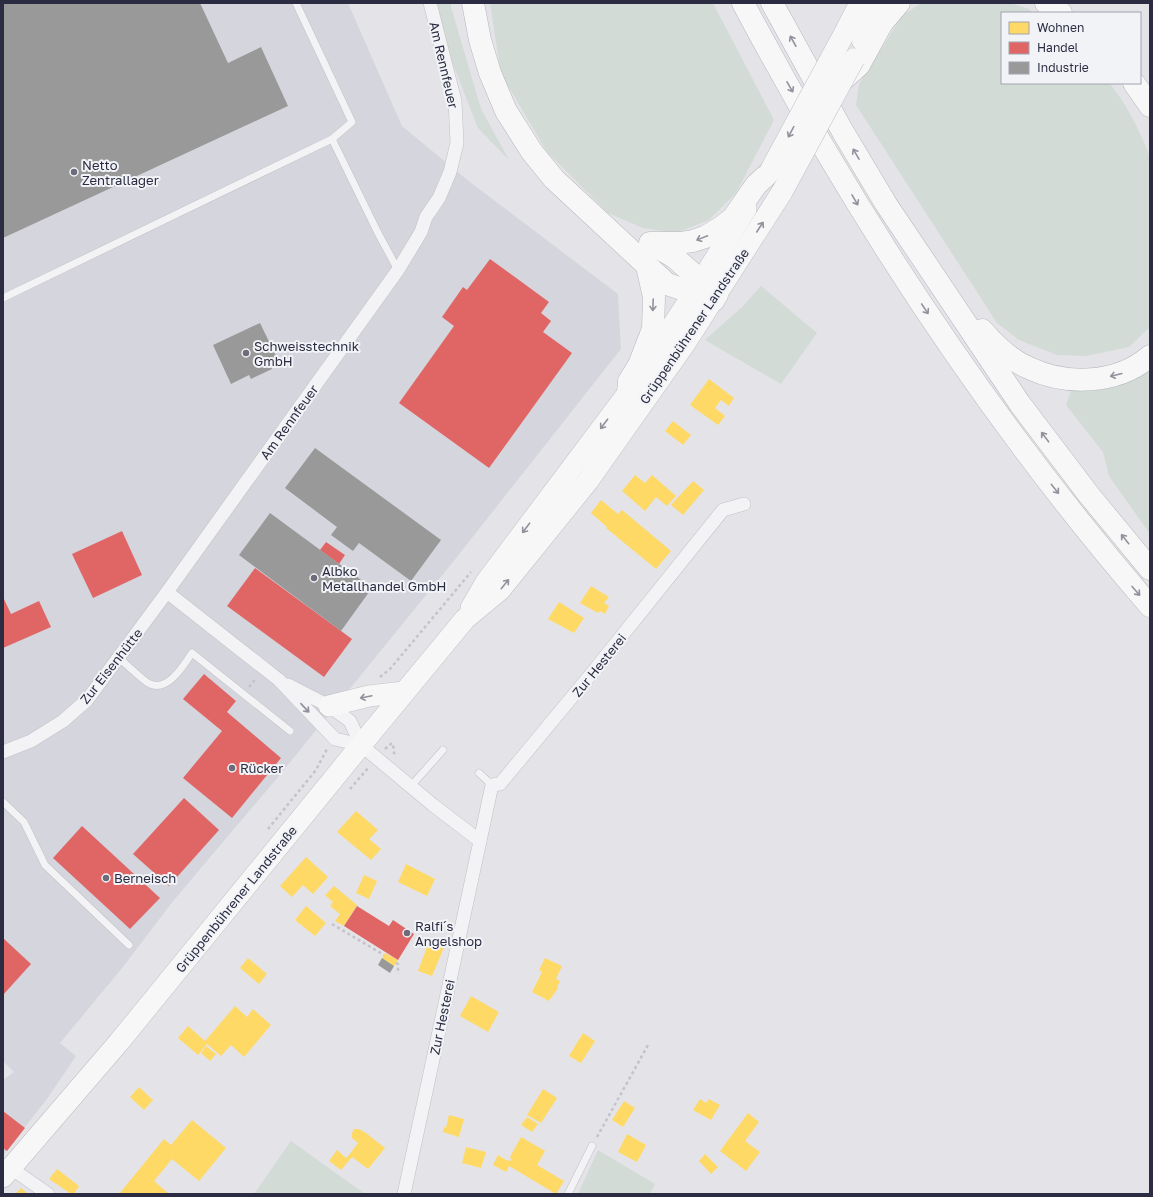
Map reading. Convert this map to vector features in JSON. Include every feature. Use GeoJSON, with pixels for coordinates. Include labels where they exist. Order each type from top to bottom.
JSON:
{"type":"FeatureCollection","features":[{"type":"Feature","properties":{"kind":"highway"},"geometry":{"type":"LineString","coordinates":[[743,3],[869,224],[922,304],[1005,425],[1069,507],[1150,606]]}},
{"type":"Feature","properties":{"kind":"highway"},"geometry":{"type":"LineString","coordinates":[[772,3],[843,132],[886,204],[914,247],[1020,404],[1089,494],[1150,569]]}},
{"type":"Feature","properties":{"kind":"highway"},"geometry":{"type":"LineString","coordinates":[[843,80],[882,23],[898,3]]}},
{"type":"Feature","properties":{"kind":"highway"},"geometry":{"type":"LineString","coordinates":[[1046,3],[1060,12]]}},
{"type":"Feature","properties":{"kind":"highway"},"geometry":{"type":"LineString","coordinates":[[474,6],[490,73],[506,111],[532,152],[554,179],[667,284],[706,292]]}},
{"type":"Feature","properties":{"kind":"highway"},"geometry":{"type":"LineString","coordinates":[[1135,84],[1150,106]]}},
{"type":"Feature","properties":{"kind":"highway"},"geometry":{"type":"LineString","coordinates":[[650,243],[680,243],[705,237],[733,218],[756,185],[769,173]]}},
{"type":"Feature","properties":{"kind":"highway"},"geometry":{"type":"LineString","coordinates":[[608,228],[650,243],[674,257],[706,292]]}},
{"type":"Feature","properties":{"kind":"highway"},"geometry":{"type":"LineString","coordinates":[[914,247],[932,256],[977,324],[990,340],[1005,353],[1028,368],[1055,377],[1082,380],[1122,374],[1143,362],[1150,356]]}},
{"type":"Feature","properties":{"kind":"highway"},"geometry":{"type":"LineString","coordinates":[[628,393],[629,381],[638,365],[653,329],[654,297],[647,266]]}},
{"type":"Feature","properties":{"kind":"main road","name":"Grüppenbührener Landstraße"},"geometry":{"type":"LineString","coordinates":[[465,619],[500,590],[588,481],[684,345],[706,292],[860,3]]}},
{"type":"Feature","properties":{"kind":"main road"},"geometry":{"type":"LineString","coordinates":[[856,62],[880,3]]}},
{"type":"Feature","properties":{"kind":"main road","name":"Grüppenbührener Landstraße"},"geometry":{"type":"LineString","coordinates":[[5,1170],[124,1036],[465,619],[486,582],[782,192],[843,80]]}},
{"type":"Feature","properties":{"kind":"main road"},"geometry":{"type":"LineString","coordinates":[[329,706],[369,696],[404,692]]}},
{"type":"Feature","properties":{"kind":"street","name":"Am Rennfeuer"},"geometry":{"type":"LineString","coordinates":[[167,592],[398,270],[421,232],[426,217],[439,198],[450,172],[457,144],[455,101],[430,3]]}},
{"type":"Feature","properties":{"kind":"street","name":"Zur Hesterei"},"geometry":{"type":"LineString","coordinates":[[404,1194],[492,785],[500,784],[592,673],[723,510],[744,504]]}},
{"type":"Feature","properties":{"kind":"street","name":"Zur Eisenhütte"},"geometry":{"type":"LineString","coordinates":[[3,752],[31,741],[63,721],[87,700],[167,592]]}},
{"type":"Feature","properties":{"kind":"street"},"geometry":{"type":"LineString","coordinates":[[167,592],[279,680],[335,739],[361,745]]}},
{"type":"Feature","properties":{"kind":"street"},"geometry":{"type":"LineString","coordinates":[[279,680],[329,706],[350,721],[361,745],[433,805],[480,841]]}},
{"type":"Feature","properties":{"kind":"street"},"geometry":{"type":"LineString","coordinates":[[5,1170],[48,1194]]}},
{"type":"Feature","properties":{"kind":"lane"},"geometry":{"type":"LineString","coordinates":[[3,298],[332,139],[352,122],[296,3]]}},
{"type":"Feature","properties":{"kind":"lane"},"geometry":{"type":"LineString","coordinates":[[332,139],[378,233],[398,270]]}},
{"type":"Feature","properties":{"kind":"lane"},"geometry":{"type":"LineString","coordinates":[[118,657],[150,684],[162,685],[176,676],[192,653],[290,731]]}},
{"type":"Feature","properties":{"kind":"lane"},"geometry":{"type":"LineString","coordinates":[[411,786],[443,750]]}},
{"type":"Feature","properties":{"kind":"lane"},"geometry":{"type":"LineString","coordinates":[[479,773],[492,785]]}},
{"type":"Feature","properties":{"kind":"lane"},"geometry":{"type":"LineString","coordinates":[[3,802],[24,822],[45,865],[129,945]]}},
{"type":"Feature","properties":{"kind":"lane"},"geometry":{"type":"LineString","coordinates":[[568,1194],[592,1146]]}},
{"type":"Feature","properties":{"kind":"path"},"geometry":{"type":"LineString","coordinates":[[377,679],[390,669],[472,571]]}},
{"type":"Feature","properties":{"kind":"path"},"geometry":{"type":"LineString","coordinates":[[316,770],[325,752]]}},
{"type":"Feature","properties":{"kind":"path"},"geometry":{"type":"LineString","coordinates":[[332,924],[384,955]]}},
{"type":"Feature","properties":{"kind":"path"},"geometry":{"type":"LineString","coordinates":[[396,963],[398,964],[398,974]]}},
{"type":"Feature","properties":{"kind":"path"},"geometry":{"type":"LineString","coordinates":[[592,1146],[648,1045]]}},
{"type":"Feature","properties":{"kind":"shaded area"},"geometry":{"type":"Polygon","coordinates":[[[3,3],[348,3],[402,126],[470,182],[618,294],[621,349],[453,562],[278,777],[174,900],[123,967],[60,1043],[76,1056],[47,1099],[3,1155],[3,1080],[14,1072],[3,1061],[3,3]]]}},
{"type":"Feature","properties":{"kind":"shaded area"},"geometry":{"type":"Polygon","coordinates":[[[436,3],[451,3],[481,109],[509,160],[478,128],[447,49],[436,3]]]}},
{"type":"Feature","properties":{"kind":"shaded area"},"geometry":{"type":"Polygon","coordinates":[[[490,3],[713,3],[774,120],[736,193],[709,220],[676,233],[643,228],[608,213],[547,152],[501,74],[490,3]]]}},
{"type":"Feature","properties":{"kind":"shaded area"},"geometry":{"type":"Polygon","coordinates":[[[921,3],[1010,3],[1029,9],[1032,12],[1001,12],[1001,84],[1110,84],[1121,98],[1138,129],[1150,158],[1150,327],[1129,347],[1086,356],[1057,355],[1019,340],[997,323],[856,105],[859,84],[902,16],[921,3]]]}},
{"type":"Feature","properties":{"kind":"shaded area"},"geometry":{"type":"Polygon","coordinates":[[[761,286],[817,333],[781,384],[705,340],[742,307],[761,286]]]}},
{"type":"Feature","properties":{"kind":"shaded area"},"geometry":{"type":"Polygon","coordinates":[[[1150,362],[1150,534],[1109,476],[1103,452],[1066,405],[1074,382],[1150,362]]]}},
{"type":"Feature","properties":{"kind":"shaded area"},"geometry":{"type":"Polygon","coordinates":[[[291,1141],[365,1194],[254,1194],[291,1141]]]}},
{"type":"Feature","properties":{"kind":"shaded area"},"geometry":{"type":"Polygon","coordinates":[[[598,1150],[655,1184],[650,1194],[578,1194],[598,1150]]]}},
{"type":"Feature","properties":{"kind":"building: Wohnen"},"geometry":{"type":"Polygon","coordinates":[[[709,379],[734,398],[729,406],[721,400],[715,408],[725,416],[718,425],[690,405],[709,379]]]}},
{"type":"Feature","properties":{"kind":"building: Wohnen"},"geometry":{"type":"Polygon","coordinates":[[[673,421],[691,435],[683,445],[665,431],[673,421]]]}},
{"type":"Feature","properties":{"kind":"building: Wohnen"},"geometry":{"type":"Polygon","coordinates":[[[635,475],[645,483],[652,475],[676,496],[667,506],[656,497],[645,511],[622,491],[635,475]]]}},
{"type":"Feature","properties":{"kind":"building: Wohnen"},"geometry":{"type":"Polygon","coordinates":[[[693,481],[704,490],[683,515],[671,505],[693,481]]]}},
{"type":"Feature","properties":{"kind":"building: Wohnen"},"geometry":{"type":"Polygon","coordinates":[[[601,500],[618,514],[622,510],[671,551],[656,569],[606,528],[607,527],[591,513],[601,500]]]}},
{"type":"Feature","properties":{"kind":"building: Wohnen"},"geometry":{"type":"Polygon","coordinates":[[[591,586],[609,597],[604,603],[609,606],[605,614],[600,611],[598,613],[580,603],[591,586]]]}},
{"type":"Feature","properties":{"kind":"building: Wohnen"},"geometry":{"type":"Polygon","coordinates":[[[559,602],[584,618],[574,633],[548,619],[559,602]]]}},
{"type":"Feature","properties":{"kind":"building: Wohnen"},"geometry":{"type":"Polygon","coordinates":[[[356,811],[378,830],[369,839],[381,849],[371,860],[337,832],[356,811]]]}},
{"type":"Feature","properties":{"kind":"building: Wohnen"},"geometry":{"type":"Polygon","coordinates":[[[306,857],[328,877],[313,894],[303,885],[292,897],[280,886],[306,857]]]}},
{"type":"Feature","properties":{"kind":"building: Wohnen"},"geometry":{"type":"Polygon","coordinates":[[[406,864],[435,879],[427,896],[398,882],[406,864]]]}},
{"type":"Feature","properties":{"kind":"building: Wohnen"},"geometry":{"type":"Polygon","coordinates":[[[364,875],[377,881],[369,899],[356,893],[364,875]]]}},
{"type":"Feature","properties":{"kind":"building: Wohnen"},"geometry":{"type":"Polygon","coordinates":[[[334,886],[357,905],[344,926],[335,921],[340,914],[330,906],[333,902],[325,895],[334,886]]]}},
{"type":"Feature","properties":{"kind":"building: Wohnen"},"geometry":{"type":"Polygon","coordinates":[[[306,906],[326,923],[315,936],[295,920],[306,906]]]}},
{"type":"Feature","properties":{"kind":"building: Wohnen"},"geometry":{"type":"Polygon","coordinates":[[[430,939],[445,945],[432,976],[418,971],[430,939]]]}},
{"type":"Feature","properties":{"kind":"building: Wohnen"},"geometry":{"type":"Polygon","coordinates":[[[385,953],[398,960],[394,966],[382,958],[385,953]]]}},
{"type":"Feature","properties":{"kind":"building: Wohnen"},"geometry":{"type":"Polygon","coordinates":[[[248,958],[267,974],[259,984],[240,968],[248,958]]]}},
{"type":"Feature","properties":{"kind":"building: Wohnen"},"geometry":{"type":"Polygon","coordinates":[[[545,958],[562,966],[556,979],[560,981],[557,987],[558,988],[549,1001],[532,992],[542,972],[539,970],[545,958]]]}},
{"type":"Feature","properties":{"kind":"building: Wohnen"},"geometry":{"type":"Polygon","coordinates":[[[471,996],[499,1012],[488,1032],[460,1016],[471,996]]]}},
{"type":"Feature","properties":{"kind":"building: Wohnen"},"geometry":{"type":"Polygon","coordinates":[[[235,1006],[247,1017],[253,1009],[271,1025],[244,1057],[231,1045],[221,1056],[207,1044],[198,1055],[178,1038],[188,1026],[205,1041],[235,1006]]]}},
{"type":"Feature","properties":{"kind":"building: Wohnen"},"geometry":{"type":"Polygon","coordinates":[[[583,1033],[595,1041],[581,1063],[569,1056],[583,1033]]]}},
{"type":"Feature","properties":{"kind":"building: Wohnen"},"geometry":{"type":"Polygon","coordinates":[[[206,1046],[216,1054],[210,1061],[201,1053],[206,1046]]]}},
{"type":"Feature","properties":{"kind":"building: Wohnen"},"geometry":{"type":"Polygon","coordinates":[[[139,1087],[153,1100],[144,1110],[130,1097],[139,1087]]]}},
{"type":"Feature","properties":{"kind":"building: Wohnen"},"geometry":{"type":"Polygon","coordinates":[[[543,1089],[557,1098],[541,1123],[527,1115],[543,1089]]]}},
{"type":"Feature","properties":{"kind":"building: Wohnen"},"geometry":{"type":"Polygon","coordinates":[[[700,1099],[706,1103],[709,1099],[720,1105],[711,1120],[693,1110],[700,1099]]]}},
{"type":"Feature","properties":{"kind":"building: Wohnen"},"geometry":{"type":"Polygon","coordinates":[[[624,1101],[635,1108],[623,1127],[612,1120],[624,1101]]]}},
{"type":"Feature","properties":{"kind":"building: Wohnen"},"geometry":{"type":"Polygon","coordinates":[[[748,1113],[759,1122],[745,1141],[760,1152],[746,1171],[720,1151],[748,1113]]]}},
{"type":"Feature","properties":{"kind":"building: Wohnen"},"geometry":{"type":"Polygon","coordinates":[[[449,1115],[464,1119],[459,1137],[443,1132],[444,1127],[446,1128],[449,1115]]]}},
{"type":"Feature","properties":{"kind":"building: Wohnen"},"geometry":{"type":"Polygon","coordinates":[[[527,1117],[538,1124],[532,1132],[521,1125],[527,1117]]]}},
{"type":"Feature","properties":{"kind":"building: Wohnen"},"geometry":{"type":"Polygon","coordinates":[[[192,1120],[226,1148],[199,1181],[172,1159],[154,1181],[169,1194],[119,1194],[164,1139],[171,1145],[192,1120]]]}},
{"type":"Feature","properties":{"kind":"building: Wohnen"},"geometry":{"type":"Polygon","coordinates":[[[354,1129],[359,1129],[366,1133],[385,1148],[368,1169],[352,1157],[341,1170],[329,1161],[337,1150],[346,1158],[349,1155],[358,1143],[352,1138],[354,1129]]]}},
{"type":"Feature","properties":{"kind":"building: Wohnen"},"geometry":{"type":"Polygon","coordinates":[[[627,1134],[646,1145],[637,1162],[618,1152],[627,1134]]]}},
{"type":"Feature","properties":{"kind":"building: Wohnen"},"geometry":{"type":"Polygon","coordinates":[[[521,1137],[545,1151],[537,1165],[564,1181],[556,1194],[509,1166],[506,1172],[493,1165],[498,1155],[506,1160],[512,1161],[510,1157],[521,1137]]]}},
{"type":"Feature","properties":{"kind":"building: Wohnen"},"geometry":{"type":"Polygon","coordinates":[[[466,1147],[486,1152],[481,1168],[462,1163],[466,1147]]]}},
{"type":"Feature","properties":{"kind":"building: Wohnen"},"geometry":{"type":"Polygon","coordinates":[[[705,1154],[718,1167],[711,1174],[699,1161],[705,1154]]]}},
{"type":"Feature","properties":{"kind":"building: Wohnen"},"geometry":{"type":"Polygon","coordinates":[[[57,1169],[79,1186],[74,1194],[71,1194],[49,1179],[57,1169]]]}},
{"type":"Feature","properties":{"kind":"building: Wohnen"},"geometry":{"type":"Polygon","coordinates":[[[21,1188],[28,1194],[15,1194],[21,1188]]]}},
{"type":"Feature","properties":{"kind":"building: Handel"},"geometry":{"type":"Polygon","coordinates":[[[490,259],[549,302],[541,313],[551,321],[543,332],[572,353],[489,468],[399,403],[454,326],[442,317],[463,287],[467,290],[490,259]]]}},
{"type":"Feature","properties":{"kind":"building: Handel"},"geometry":{"type":"Polygon","coordinates":[[[122,531],[142,575],[93,598],[72,554],[122,531]]]}},
{"type":"Feature","properties":{"kind":"building: Handel"},"geometry":{"type":"Polygon","coordinates":[[[326,542],[345,555],[339,564],[320,550],[326,542]]]}},
{"type":"Feature","properties":{"kind":"building: Handel"},"geometry":{"type":"Polygon","coordinates":[[[255,568],[352,639],[324,677],[227,606],[255,568]]]}},
{"type":"Feature","properties":{"kind":"building: Handel"},"geometry":{"type":"Polygon","coordinates":[[[3,597],[11,614],[39,601],[51,627],[3,648],[3,597]]]}},
{"type":"Feature","properties":{"kind":"building: Handel","name":"Rücker"},"geometry":{"type":"Polygon","coordinates":[[[204,674],[236,701],[227,712],[281,758],[232,818],[183,778],[222,731],[183,699],[204,674]]]}},
{"type":"Feature","properties":{"kind":"building: Handel"},"geometry":{"type":"Polygon","coordinates":[[[184,798],[219,830],[169,886],[133,854],[184,798]]]}},
{"type":"Feature","properties":{"kind":"building: Handel","name":"Berneisch"},"geometry":{"type":"Polygon","coordinates":[[[82,826],[160,898],[130,929],[53,858],[82,826]]]}},
{"type":"Feature","properties":{"kind":"building: Handel"},"geometry":{"type":"Polygon","coordinates":[[[357,906],[389,926],[393,920],[414,934],[398,960],[344,926],[357,906]]]}},
{"type":"Feature","properties":{"kind":"building: Handel"},"geometry":{"type":"Polygon","coordinates":[[[3,938],[31,964],[3,995],[3,938]]]}},
{"type":"Feature","properties":{"kind":"building: Handel"},"geometry":{"type":"Polygon","coordinates":[[[3,1111],[25,1128],[7,1151],[3,1148],[3,1111]]]}},
{"type":"Feature","properties":{"kind":"building: Industrie","name":"Netto Zentrallager"},"geometry":{"type":"Polygon","coordinates":[[[3,3],[200,3],[228,63],[261,47],[288,106],[3,238],[3,3]]]}},
{"type":"Feature","properties":{"kind":"building: Industrie","name":"Schweisstechnik GmbH"},"geometry":{"type":"Polygon","coordinates":[[[260,323],[279,362],[271,366],[272,369],[251,379],[249,375],[231,384],[213,345],[260,323]]]}},
{"type":"Feature","properties":{"kind":"building: Industrie"},"geometry":{"type":"Polygon","coordinates":[[[315,448],[441,540],[411,581],[359,543],[353,551],[331,535],[337,527],[285,488],[315,448]]]}},
{"type":"Feature","properties":{"kind":"building: Industrie","name":"Albko Metallhandel GmbH"},"geometry":{"type":"Polygon","coordinates":[[[270,513],[372,588],[341,631],[239,555],[270,513]]]}},
{"type":"Feature","properties":{"kind":"building: Industrie"},"geometry":{"type":"Polygon","coordinates":[[[382,958],[394,966],[390,973],[378,965],[382,958]]]}},
{"type":"Feature","properties":{"kind":"place","name":"Netto Zentrallager"},"geometry":{"type":"Point","coordinates":[74,172]}},
{"type":"Feature","properties":{"kind":"place","name":"Schweisstechnik GmbH"},"geometry":{"type":"Point","coordinates":[246,353]}},
{"type":"Feature","properties":{"kind":"place","name":"Albko Metallhandel GmbH"},"geometry":{"type":"Point","coordinates":[314,578]}},
{"type":"Feature","properties":{"kind":"place","name":"Rücker"},"geometry":{"type":"Point","coordinates":[232,768]}},
{"type":"Feature","properties":{"kind":"place","name":"Berneisch"},"geometry":{"type":"Point","coordinates":[106,878]}},
{"type":"Feature","properties":{"kind":"place","name":"Ralfi´s Angelshop"},"geometry":{"type":"Point","coordinates":[407,933]}}]}
